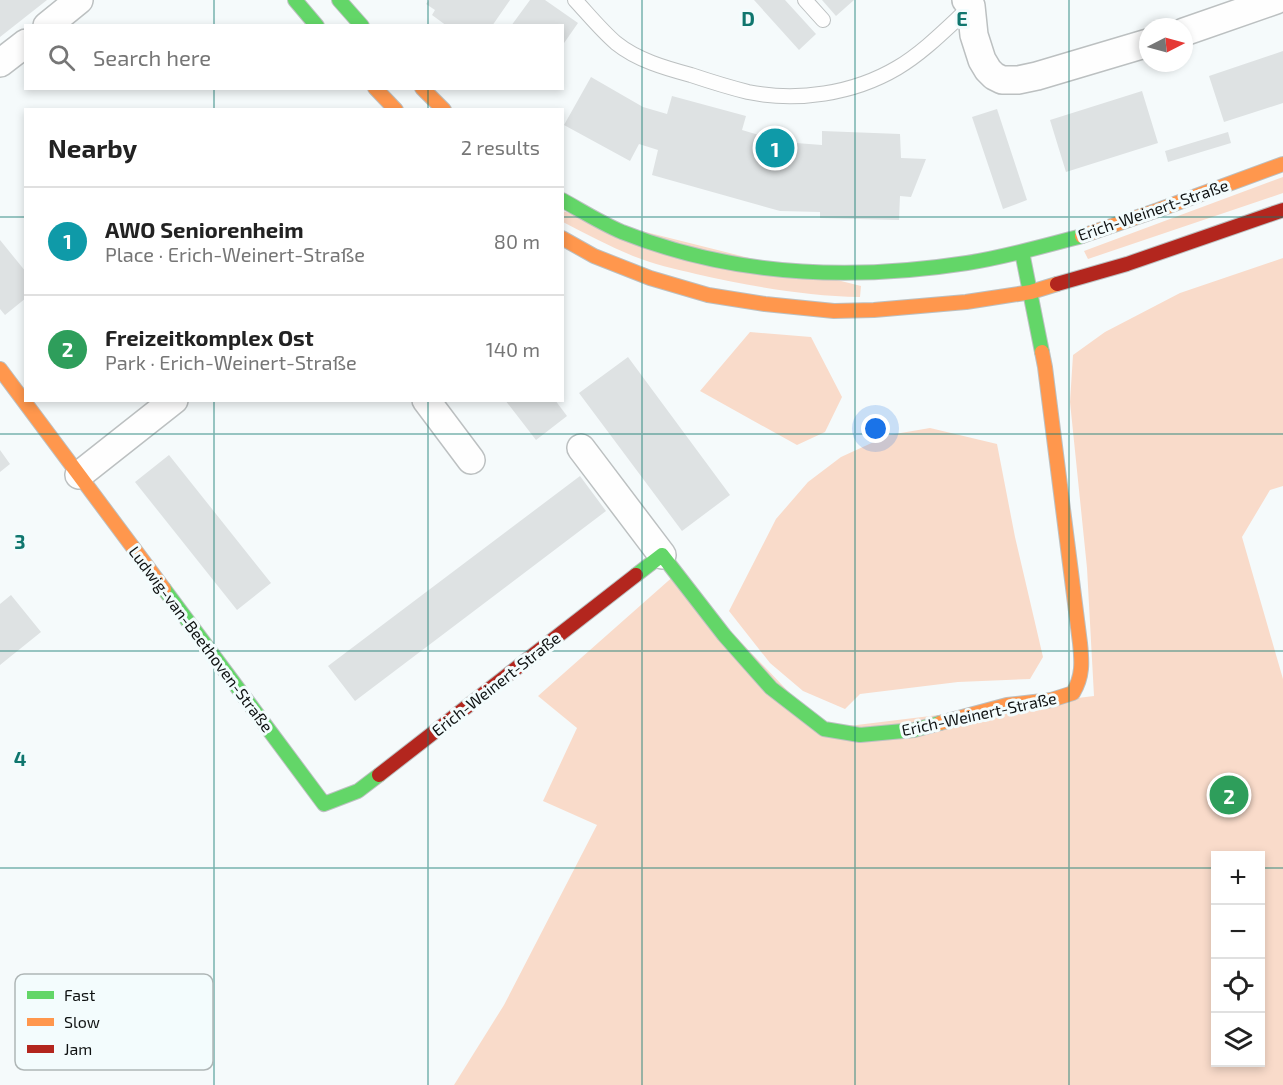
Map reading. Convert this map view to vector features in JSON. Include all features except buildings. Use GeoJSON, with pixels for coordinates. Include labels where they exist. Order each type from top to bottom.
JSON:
{"type":"FeatureCollection","features":[{"type":"Feature","properties":{"kind":"street"},"geometry":{"type":"LineString","coordinates":[[49,24],[79,0]]}},
{"type":"Feature","properties":{"kind":"street"},"geometry":{"type":"LineString","coordinates":[[295,0],[315,24]]}},
{"type":"Feature","properties":{"kind":"street"},"geometry":{"type":"LineString","coordinates":[[339,0],[360,24]]}},
{"type":"Feature","properties":{"kind":"street"},"geometry":{"type":"LineString","coordinates":[[1193,29],[1276,0]]}},
{"type":"Feature","properties":{"kind":"street"},"geometry":{"type":"LineString","coordinates":[[972,2],[974,35],[982,60],[988,70],[1002,80],[1018,80],[1037,76],[1139,46]]}},
{"type":"Feature","properties":{"kind":"street"},"geometry":{"type":"LineString","coordinates":[[0,63],[24,45]]}},
{"type":"Feature","properties":{"kind":"street"},"geometry":{"type":"LineString","coordinates":[[377,90],[394,108]]}},
{"type":"Feature","properties":{"kind":"street"},"geometry":{"type":"LineString","coordinates":[[424,90],[442,108]]}},
{"type":"Feature","properties":{"kind":"street","name":"Erich-Weinert-Straße"},"geometry":{"type":"LineString","coordinates":[[564,201],[623,232],[687,253],[721,261],[823,274],[891,272],[1022,252],[1082,236],[1283,164]]}},
{"type":"Feature","properties":{"kind":"street"},"geometry":{"type":"LineString","coordinates":[[564,239],[594,256],[650,278],[708,295],[834,311],[874,310],[966,302],[1031,292],[1127,264],[1283,210]]}},
{"type":"Feature","properties":{"kind":"street","name":"Erich-Weinert-Straße"},"geometry":{"type":"LineString","coordinates":[[581,448],[724,635],[771,688],[824,729],[860,735],[914,730],[1006,705],[1051,700],[1073,693],[1083,671],[1080,643],[1045,367],[1022,252]]}},
{"type":"Feature","properties":{"kind":"street","name":"Ludwig-van-Beethoven-Straße"},"geometry":{"type":"LineString","coordinates":[[0,369],[24,401]]}},
{"type":"Feature","properties":{"kind":"street","name":"Ludwig-van-Beethoven-Straße"},"geometry":{"type":"LineString","coordinates":[[25,402],[324,804]]}},
{"type":"Feature","properties":{"kind":"street"},"geometry":{"type":"LineString","coordinates":[[79,475],[171,402]]}},
{"type":"Feature","properties":{"kind":"street"},"geometry":{"type":"LineString","coordinates":[[428,402],[471,460]]}},
{"type":"Feature","properties":{"kind":"street","name":"Erich-Weinert-Straße"},"geometry":{"type":"LineString","coordinates":[[324,804],[358,791],[662,555]]}},
{"type":"Feature","properties":{"kind":"lane"},"geometry":{"type":"LineString","coordinates":[[575,0],[616,43],[644,60],[748,92],[787,97],[816,95],[838,90],[867,82],[897,68],[920,51],[972,2]]}},
{"type":"Feature","properties":{"kind":"lane"},"geometry":{"type":"LineString","coordinates":[[805,0],[823,20]]}},
{"type":"Feature","properties":{"kind":"shaded area"},"geometry":{"type":"Polygon","coordinates":[[[1283,177],[1283,193],[1088,259],[1084,251],[1283,177]]]}},
{"type":"Feature","properties":{"kind":"shaded area"},"geometry":{"type":"Polygon","coordinates":[[[564,212],[861,286],[860,297],[819,295],[696,274],[641,259],[564,223],[564,212]]]}},
{"type":"Feature","properties":{"kind":"shaded area"},"geometry":{"type":"Polygon","coordinates":[[[1283,258],[1283,486],[1270,490],[1242,537],[1283,679],[1283,1085],[454,1085],[504,1005],[597,825],[543,801],[577,728],[538,696],[676,574],[824,729],[1094,696],[1087,568],[1070,402],[1073,355],[1105,332],[1180,293],[1283,258]]]}},
{"type":"Feature","properties":{"kind":"shaded area"},"geometry":{"type":"Polygon","coordinates":[[[750,332],[811,337],[842,397],[825,432],[797,445],[700,391],[750,332]]]}},
{"type":"Feature","properties":{"kind":"shaded area"},"geometry":{"type":"Polygon","coordinates":[[[930,428],[997,444],[1015,537],[1043,657],[1030,679],[958,682],[860,694],[845,709],[803,691],[770,663],[729,611],[776,519],[808,482],[841,457],[889,435],[930,428]]]}},
{"type":"Feature","properties":{"kind":"traffic: fast"},"geometry":{"type":"LineString","coordinates":[[295,0],[315,24]]}},
{"type":"Feature","properties":{"kind":"traffic: fast"},"geometry":{"type":"LineString","coordinates":[[339,0],[360,24]]}},
{"type":"Feature","properties":{"kind":"traffic: fast"},"geometry":{"type":"LineString","coordinates":[[564,201],[622,232],[664,247],[706,258],[792,271],[836,273],[923,269],[996,258],[1082,236]]}},
{"type":"Feature","properties":{"kind":"traffic: fast"},"geometry":{"type":"LineString","coordinates":[[1022,252],[1042,352]]}},
{"type":"Feature","properties":{"kind":"traffic: fast"},"geometry":{"type":"LineString","coordinates":[[636,575],[662,555],[724,635],[771,688],[824,729],[860,735],[914,730],[940,723]]}},
{"type":"Feature","properties":{"kind":"traffic: fast"},"geometry":{"type":"LineString","coordinates":[[164,589],[324,804],[358,791],[379,775]]}},
{"type":"Feature","properties":{"kind":"traffic: slow"},"geometry":{"type":"LineString","coordinates":[[377,90],[394,108]]}},
{"type":"Feature","properties":{"kind":"traffic: slow"},"geometry":{"type":"LineString","coordinates":[[424,90],[442,108]]}},
{"type":"Feature","properties":{"kind":"traffic: slow"},"geometry":{"type":"LineString","coordinates":[[1082,236],[1283,164]]}},
{"type":"Feature","properties":{"kind":"traffic: slow"},"geometry":{"type":"LineString","coordinates":[[564,239],[594,256],[650,278],[708,295],[834,311],[966,302],[1031,292],[1057,284]]}},
{"type":"Feature","properties":{"kind":"traffic: slow"},"geometry":{"type":"LineString","coordinates":[[940,723],[1007,705],[1051,700],[1073,693],[1079,681],[1080,643],[1042,352]]}},
{"type":"Feature","properties":{"kind":"traffic: slow"},"geometry":{"type":"LineString","coordinates":[[0,369],[24,401]]}},
{"type":"Feature","properties":{"kind":"traffic: slow"},"geometry":{"type":"LineString","coordinates":[[25,402],[164,589]]}},
{"type":"Feature","properties":{"kind":"traffic: jam"},"geometry":{"type":"LineString","coordinates":[[1057,284],[1127,264],[1283,210]]}},
{"type":"Feature","properties":{"kind":"traffic: jam"},"geometry":{"type":"LineString","coordinates":[[379,775],[636,575]]}},
{"type":"Feature","properties":{"kind":"place","name":"AWO Seniorenheim"},"geometry":{"type":"Point","coordinates":[775,148]}},
{"type":"Feature","properties":{"kind":"place","name":"Freizeitkomplex Ost"},"geometry":{"type":"Point","coordinates":[1229,795]}}]}
